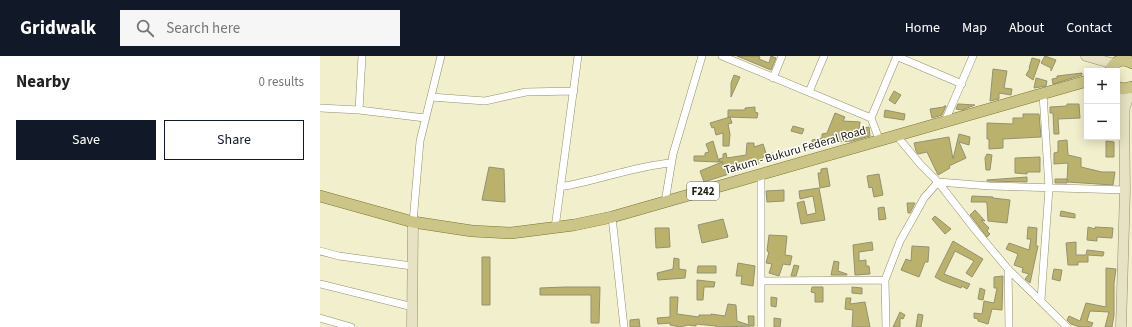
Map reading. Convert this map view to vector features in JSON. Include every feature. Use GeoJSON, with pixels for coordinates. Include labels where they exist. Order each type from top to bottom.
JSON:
{"type":"FeatureCollection","features":[{"type":"Feature","properties":{"kind":"main road"},"geometry":{"type":"LineString","coordinates":[[1087,56],[1115,64],[1124,60],[1132,61],[1131,56]]}},
{"type":"Feature","properties":{"kind":"main road","name":"Takum - Bukuru Federal Road"},"geometry":{"type":"LineString","coordinates":[[320,196],[413,222],[472,231],[511,234],[555,228],[612,217],[879,139],[1084,83]]}},
{"type":"Feature","properties":{"kind":"main road"},"geometry":{"type":"LineString","coordinates":[[1120,88],[1132,87],[1124,111]]}},
{"type":"Feature","properties":{"kind":"main road"},"geometry":{"type":"LineString","coordinates":[[1120,96],[1124,111],[1125,190],[1121,327]]}},
{"type":"Feature","properties":{"kind":"main road"},"geometry":{"type":"LineString","coordinates":[[412,327],[413,222]]}},
{"type":"Feature","properties":{"kind":"street"},"geometry":{"type":"LineString","coordinates":[[359,110],[362,56]]}},
{"type":"Feature","properties":{"kind":"street"},"geometry":{"type":"LineString","coordinates":[[413,222],[420,141],[441,56]]}},
{"type":"Feature","properties":{"kind":"street"},"geometry":{"type":"LineString","coordinates":[[555,228],[578,56]]}},
{"type":"Feature","properties":{"kind":"street"},"geometry":{"type":"LineString","coordinates":[[664,202],[671,163],[702,56]]}},
{"type":"Feature","properties":{"kind":"street"},"geometry":{"type":"LineString","coordinates":[[722,56],[871,118]]}},
{"type":"Feature","properties":{"kind":"street"},"geometry":{"type":"LineString","coordinates":[[773,78],[782,56]]}},
{"type":"Feature","properties":{"kind":"street"},"geometry":{"type":"LineString","coordinates":[[809,92],[824,56]]}},
{"type":"Feature","properties":{"kind":"street"},"geometry":{"type":"LineString","coordinates":[[879,139],[871,118],[897,56],[962,84]]}},
{"type":"Feature","properties":{"kind":"street"},"geometry":{"type":"LineString","coordinates":[[945,121],[973,56]]}},
{"type":"Feature","properties":{"kind":"street"},"geometry":{"type":"LineString","coordinates":[[431,97],[485,101],[526,92],[574,92]]}},
{"type":"Feature","properties":{"kind":"street"},"geometry":{"type":"LineString","coordinates":[[1041,300],[1049,188],[1043,94]]}},
{"type":"Feature","properties":{"kind":"street"},"geometry":{"type":"LineString","coordinates":[[320,108],[359,110],[425,118]]}},
{"type":"Feature","properties":{"kind":"street"},"geometry":{"type":"LineString","coordinates":[[896,135],[921,165],[938,182],[976,232],[1008,269],[1067,327]]}},
{"type":"Feature","properties":{"kind":"street"},"geometry":{"type":"LineString","coordinates":[[560,187],[585,183],[655,164],[671,163]]}},
{"type":"Feature","properties":{"kind":"street"},"geometry":{"type":"LineString","coordinates":[[761,174],[761,327]]}},
{"type":"Feature","properties":{"kind":"street"},"geometry":{"type":"LineString","coordinates":[[938,182],[1049,188],[1125,190]]}},
{"type":"Feature","properties":{"kind":"street"},"geometry":{"type":"LineString","coordinates":[[886,327],[885,280],[900,241],[924,198],[938,182]]}},
{"type":"Feature","properties":{"kind":"street"},"geometry":{"type":"LineString","coordinates":[[612,217],[624,327]]}},
{"type":"Feature","properties":{"kind":"street"},"geometry":{"type":"LineString","coordinates":[[320,250],[339,256],[412,266]]}},
{"type":"Feature","properties":{"kind":"street"},"geometry":{"type":"LineString","coordinates":[[1008,269],[1009,327]]}},
{"type":"Feature","properties":{"kind":"street"},"geometry":{"type":"LineString","coordinates":[[761,281],[885,280]]}},
{"type":"Feature","properties":{"kind":"street"},"geometry":{"type":"LineString","coordinates":[[320,284],[413,307]]}},
{"type":"Feature","properties":{"kind":"street"},"geometry":{"type":"LineString","coordinates":[[320,318],[351,327]]}},
{"type":"Feature","properties":{"kind":"building"},"geometry":{"type":"Polygon","coordinates":[[[737,56],[757,56],[760,57],[759,59],[769,63],[771,56],[776,58],[771,70],[737,56]]]}},
{"type":"Feature","properties":{"kind":"building"},"geometry":{"type":"Polygon","coordinates":[[[1045,56],[1056,60],[1051,71],[1051,68],[1041,63],[1045,56]]]}},
{"type":"Feature","properties":{"kind":"building"},"geometry":{"type":"Polygon","coordinates":[[[1032,58],[1040,60],[1033,80],[1026,75],[1030,68],[1032,58]]]}},
{"type":"Feature","properties":{"kind":"building"},"geometry":{"type":"Polygon","coordinates":[[[993,69],[1007,71],[1004,88],[1012,89],[1011,95],[999,93],[999,99],[990,101],[993,69]]]}},
{"type":"Feature","properties":{"kind":"building"},"geometry":{"type":"Polygon","coordinates":[[[1082,73],[1082,75],[1053,84],[1052,79],[1057,78],[1057,76],[1082,73]]]}},
{"type":"Feature","properties":{"kind":"building"},"geometry":{"type":"Polygon","coordinates":[[[734,75],[740,77],[731,97],[731,83],[734,75]]]}},
{"type":"Feature","properties":{"kind":"building"},"geometry":{"type":"Polygon","coordinates":[[[1036,78],[1047,81],[1046,86],[1034,88],[1036,78]]]}},
{"type":"Feature","properties":{"kind":"building"},"geometry":{"type":"Polygon","coordinates":[[[894,91],[901,95],[895,104],[889,100],[894,91]]]}},
{"type":"Feature","properties":{"kind":"building"},"geometry":{"type":"Polygon","coordinates":[[[958,104],[975,105],[962,110],[956,109],[958,104]]]}},
{"type":"Feature","properties":{"kind":"building"},"geometry":{"type":"Polygon","coordinates":[[[1067,104],[1079,104],[1080,118],[1058,119],[1059,134],[1054,134],[1053,113],[1050,113],[1050,107],[1067,106],[1067,104]]]}},
{"type":"Feature","properties":{"kind":"building"},"geometry":{"type":"Polygon","coordinates":[[[946,106],[942,115],[932,118],[930,109],[946,106]]]}},
{"type":"Feature","properties":{"kind":"building"},"geometry":{"type":"Polygon","coordinates":[[[755,107],[755,112],[758,113],[757,118],[728,117],[728,110],[745,110],[745,108],[755,107]]]}},
{"type":"Feature","properties":{"kind":"building"},"geometry":{"type":"Polygon","coordinates":[[[885,110],[905,114],[904,120],[884,117],[885,110]]]}},
{"type":"Feature","properties":{"kind":"building"},"geometry":{"type":"Polygon","coordinates":[[[835,113],[845,117],[843,121],[860,122],[859,129],[869,127],[870,136],[852,141],[822,143],[822,145],[813,147],[812,140],[822,138],[822,134],[827,133],[835,113]]]}},
{"type":"Feature","properties":{"kind":"building"},"geometry":{"type":"Polygon","coordinates":[[[1023,114],[1039,114],[1041,137],[1003,139],[1003,148],[989,149],[989,139],[987,139],[987,123],[1013,124],[1013,118],[1023,118],[1023,114]]]}},
{"type":"Feature","properties":{"kind":"building"},"geometry":{"type":"Polygon","coordinates":[[[730,117],[732,123],[728,124],[730,134],[729,146],[723,146],[723,133],[716,135],[714,127],[712,128],[710,123],[730,117]]]}},
{"type":"Feature","properties":{"kind":"building"},"geometry":{"type":"Polygon","coordinates":[[[793,126],[804,129],[802,134],[791,131],[793,126]]]}},
{"type":"Feature","properties":{"kind":"building"},"geometry":{"type":"Polygon","coordinates":[[[959,134],[970,137],[969,145],[959,142],[966,158],[949,166],[950,168],[938,175],[927,152],[918,154],[916,151],[914,143],[949,137],[953,159],[959,134]]]}},
{"type":"Feature","properties":{"kind":"building"},"geometry":{"type":"Polygon","coordinates":[[[1067,140],[1068,155],[1081,158],[1081,167],[1102,172],[1115,172],[1113,185],[1067,182],[1055,183],[1055,179],[1067,179],[1067,181],[1068,163],[1054,164],[1054,153],[1058,152],[1058,141],[1067,140]]]}},
{"type":"Feature","properties":{"kind":"building"},"geometry":{"type":"Polygon","coordinates":[[[713,141],[719,162],[694,161],[694,156],[705,156],[705,153],[709,152],[706,144],[713,141]]]}},
{"type":"Feature","properties":{"kind":"building"},"geometry":{"type":"Polygon","coordinates":[[[1106,141],[1114,142],[1114,157],[1106,157],[1106,141]]]}},
{"type":"Feature","properties":{"kind":"building"},"geometry":{"type":"Polygon","coordinates":[[[747,143],[754,143],[754,147],[763,144],[766,153],[757,166],[747,160],[747,168],[728,167],[729,174],[704,182],[700,171],[722,162],[719,162],[719,159],[723,158],[723,154],[726,153],[727,158],[746,155],[747,143]]]}},
{"type":"Feature","properties":{"kind":"building"},"geometry":{"type":"Polygon","coordinates":[[[773,153],[775,159],[767,162],[764,156],[773,153]]]}},
{"type":"Feature","properties":{"kind":"building"},"geometry":{"type":"Polygon","coordinates":[[[987,154],[992,155],[990,170],[986,170],[985,158],[987,154]]]}},
{"type":"Feature","properties":{"kind":"building"},"geometry":{"type":"Polygon","coordinates":[[[1040,157],[1040,172],[1027,172],[1027,174],[1015,173],[1015,158],[1040,157]]]}},
{"type":"Feature","properties":{"kind":"building"},"geometry":{"type":"Polygon","coordinates":[[[489,167],[504,169],[505,202],[482,200],[489,167]]]}},
{"type":"Feature","properties":{"kind":"building"},"geometry":{"type":"Polygon","coordinates":[[[827,168],[830,186],[820,188],[818,173],[821,173],[821,169],[827,168]]]}},
{"type":"Feature","properties":{"kind":"building"},"geometry":{"type":"Polygon","coordinates":[[[879,174],[883,195],[874,197],[872,187],[869,188],[867,176],[879,174]]]}},
{"type":"Feature","properties":{"kind":"building"},"geometry":{"type":"Polygon","coordinates":[[[1027,177],[1027,182],[987,181],[987,180],[1027,177]]]}},
{"type":"Feature","properties":{"kind":"building"},"geometry":{"type":"Polygon","coordinates":[[[819,188],[825,220],[801,224],[797,203],[804,201],[807,215],[816,213],[813,196],[800,199],[799,191],[819,188]]]}},
{"type":"Feature","properties":{"kind":"building"},"geometry":{"type":"Polygon","coordinates":[[[784,190],[784,201],[767,202],[766,191],[784,190]]]}},
{"type":"Feature","properties":{"kind":"building"},"geometry":{"type":"Polygon","coordinates":[[[972,196],[993,197],[1010,200],[1007,223],[988,221],[986,202],[971,202],[972,196]]]}},
{"type":"Feature","properties":{"kind":"building"},"geometry":{"type":"Polygon","coordinates":[[[907,203],[915,203],[910,213],[908,213],[907,203]]]}},
{"type":"Feature","properties":{"kind":"building"},"geometry":{"type":"Polygon","coordinates":[[[884,207],[886,219],[879,220],[878,208],[884,207]]]}},
{"type":"Feature","properties":{"kind":"building"},"geometry":{"type":"Polygon","coordinates":[[[975,210],[985,221],[981,220],[989,228],[987,231],[990,234],[987,237],[970,215],[975,210]]]}},
{"type":"Feature","properties":{"kind":"building"},"geometry":{"type":"Polygon","coordinates":[[[1061,211],[1075,214],[1075,218],[1060,216],[1061,211]]]}},
{"type":"Feature","properties":{"kind":"building"},"geometry":{"type":"Polygon","coordinates":[[[935,216],[951,229],[945,234],[932,219],[935,216]]]}},
{"type":"Feature","properties":{"kind":"building"},"geometry":{"type":"Polygon","coordinates":[[[723,219],[728,237],[702,243],[698,225],[723,219]]]}},
{"type":"Feature","properties":{"kind":"building"},"geometry":{"type":"Polygon","coordinates":[[[1028,227],[1037,228],[1036,246],[1038,246],[1030,283],[1025,279],[1029,274],[1022,272],[1023,268],[1014,265],[1018,254],[1006,249],[1009,243],[1029,250],[1031,239],[1027,239],[1028,227]]]}},
{"type":"Feature","properties":{"kind":"building"},"geometry":{"type":"Polygon","coordinates":[[[1088,227],[1095,229],[1095,227],[1113,228],[1112,238],[1097,237],[1097,241],[1087,240],[1088,227]]]}},
{"type":"Feature","properties":{"kind":"building"},"geometry":{"type":"Polygon","coordinates":[[[655,228],[669,228],[670,247],[656,248],[655,228]]]}},
{"type":"Feature","properties":{"kind":"building"},"geometry":{"type":"Polygon","coordinates":[[[769,235],[787,236],[785,255],[792,256],[790,265],[783,264],[779,276],[769,273],[772,264],[766,263],[769,252],[767,251],[769,235]]]}},
{"type":"Feature","properties":{"kind":"building"},"geometry":{"type":"Polygon","coordinates":[[[953,241],[983,259],[972,277],[966,273],[974,261],[955,251],[944,274],[970,284],[967,289],[962,286],[961,288],[942,281],[935,277],[953,241]]]}},
{"type":"Feature","properties":{"kind":"building"},"geometry":{"type":"Polygon","coordinates":[[[872,242],[873,250],[859,252],[859,261],[866,260],[866,266],[869,266],[870,274],[855,275],[853,245],[872,242]]]}},
{"type":"Feature","properties":{"kind":"building"},"geometry":{"type":"Polygon","coordinates":[[[1076,242],[1076,255],[1086,255],[1087,250],[1104,252],[1103,256],[1088,255],[1088,262],[1078,262],[1078,265],[1068,265],[1066,243],[1076,242]]]}},
{"type":"Feature","properties":{"kind":"building"},"geometry":{"type":"Polygon","coordinates":[[[912,246],[929,247],[928,262],[925,262],[919,277],[901,270],[906,259],[911,261],[912,246]]]}},
{"type":"Feature","properties":{"kind":"building"},"geometry":{"type":"Polygon","coordinates":[[[482,257],[490,257],[490,305],[482,305],[482,257]]]}},
{"type":"Feature","properties":{"kind":"building"},"geometry":{"type":"Polygon","coordinates":[[[674,258],[679,259],[679,269],[686,270],[685,278],[658,280],[657,273],[673,269],[674,258]]]}},
{"type":"Feature","properties":{"kind":"building"},"geometry":{"type":"Polygon","coordinates":[[[834,261],[839,262],[838,271],[847,275],[831,275],[834,261]]]}},
{"type":"Feature","properties":{"kind":"building"},"geometry":{"type":"Polygon","coordinates":[[[738,263],[755,266],[753,286],[741,284],[742,276],[736,276],[738,263]]]}},
{"type":"Feature","properties":{"kind":"building"},"geometry":{"type":"Polygon","coordinates":[[[794,265],[799,266],[796,276],[791,276],[794,265]]]}},
{"type":"Feature","properties":{"kind":"building"},"geometry":{"type":"Polygon","coordinates":[[[698,266],[716,266],[716,273],[697,273],[698,266]]]}},
{"type":"Feature","properties":{"kind":"building"},"geometry":{"type":"Polygon","coordinates":[[[1106,268],[1116,269],[1112,327],[1105,327],[1109,312],[1090,311],[1087,321],[1093,323],[1091,327],[1080,327],[1071,324],[1067,320],[1069,316],[1080,321],[1086,303],[1106,307],[1106,268]]]}},
{"type":"Feature","properties":{"kind":"building"},"geometry":{"type":"Polygon","coordinates":[[[1054,269],[1062,270],[1060,281],[1052,279],[1054,269]]]}},
{"type":"Feature","properties":{"kind":"building"},"geometry":{"type":"Polygon","coordinates":[[[1003,276],[1002,310],[992,309],[988,324],[978,321],[978,319],[974,318],[974,313],[982,314],[984,301],[994,303],[997,288],[994,288],[994,277],[1003,276]]]}},
{"type":"Feature","properties":{"kind":"building"},"geometry":{"type":"Polygon","coordinates":[[[697,280],[715,282],[714,287],[704,287],[703,300],[697,300],[697,280]]]}},
{"type":"Feature","properties":{"kind":"building"},"geometry":{"type":"Polygon","coordinates":[[[600,287],[599,323],[591,323],[591,295],[540,295],[540,288],[600,287]]]}},
{"type":"Feature","properties":{"kind":"building"},"geometry":{"type":"Polygon","coordinates":[[[812,287],[823,287],[823,302],[815,302],[815,293],[811,292],[812,287]]]}},
{"type":"Feature","properties":{"kind":"building"},"geometry":{"type":"Polygon","coordinates":[[[852,287],[862,288],[862,294],[852,293],[852,287]]]}},
{"type":"Feature","properties":{"kind":"building"},"geometry":{"type":"Polygon","coordinates":[[[980,288],[985,290],[983,300],[978,299],[980,288]]]}},
{"type":"Feature","properties":{"kind":"building"},"geometry":{"type":"Polygon","coordinates":[[[670,297],[678,297],[677,314],[699,317],[699,315],[711,314],[725,316],[728,304],[736,305],[737,321],[749,325],[748,316],[754,316],[754,326],[716,327],[696,324],[696,326],[688,325],[680,327],[670,325],[670,323],[658,324],[657,318],[670,317],[670,297]]]}},
{"type":"Feature","properties":{"kind":"building"},"geometry":{"type":"Polygon","coordinates":[[[771,297],[777,298],[776,307],[771,306],[771,297]]]}},
{"type":"Feature","properties":{"kind":"building"},"geometry":{"type":"Polygon","coordinates":[[[846,298],[851,298],[850,304],[865,302],[870,327],[852,327],[853,310],[845,309],[846,298]]]}},
{"type":"Feature","properties":{"kind":"building"},"geometry":{"type":"Polygon","coordinates":[[[900,312],[905,315],[903,319],[900,318],[900,327],[893,327],[900,312]]]}},
{"type":"Feature","properties":{"kind":"building"},"geometry":{"type":"Polygon","coordinates":[[[918,314],[923,315],[921,327],[916,327],[918,314]]]}},
{"type":"Feature","properties":{"kind":"building"},"geometry":{"type":"Polygon","coordinates":[[[774,318],[781,319],[780,327],[774,327],[774,318]]]}},
{"type":"Feature","properties":{"kind":"building"},"geometry":{"type":"Polygon","coordinates":[[[639,319],[640,327],[630,327],[630,320],[639,319]]]}}]}
